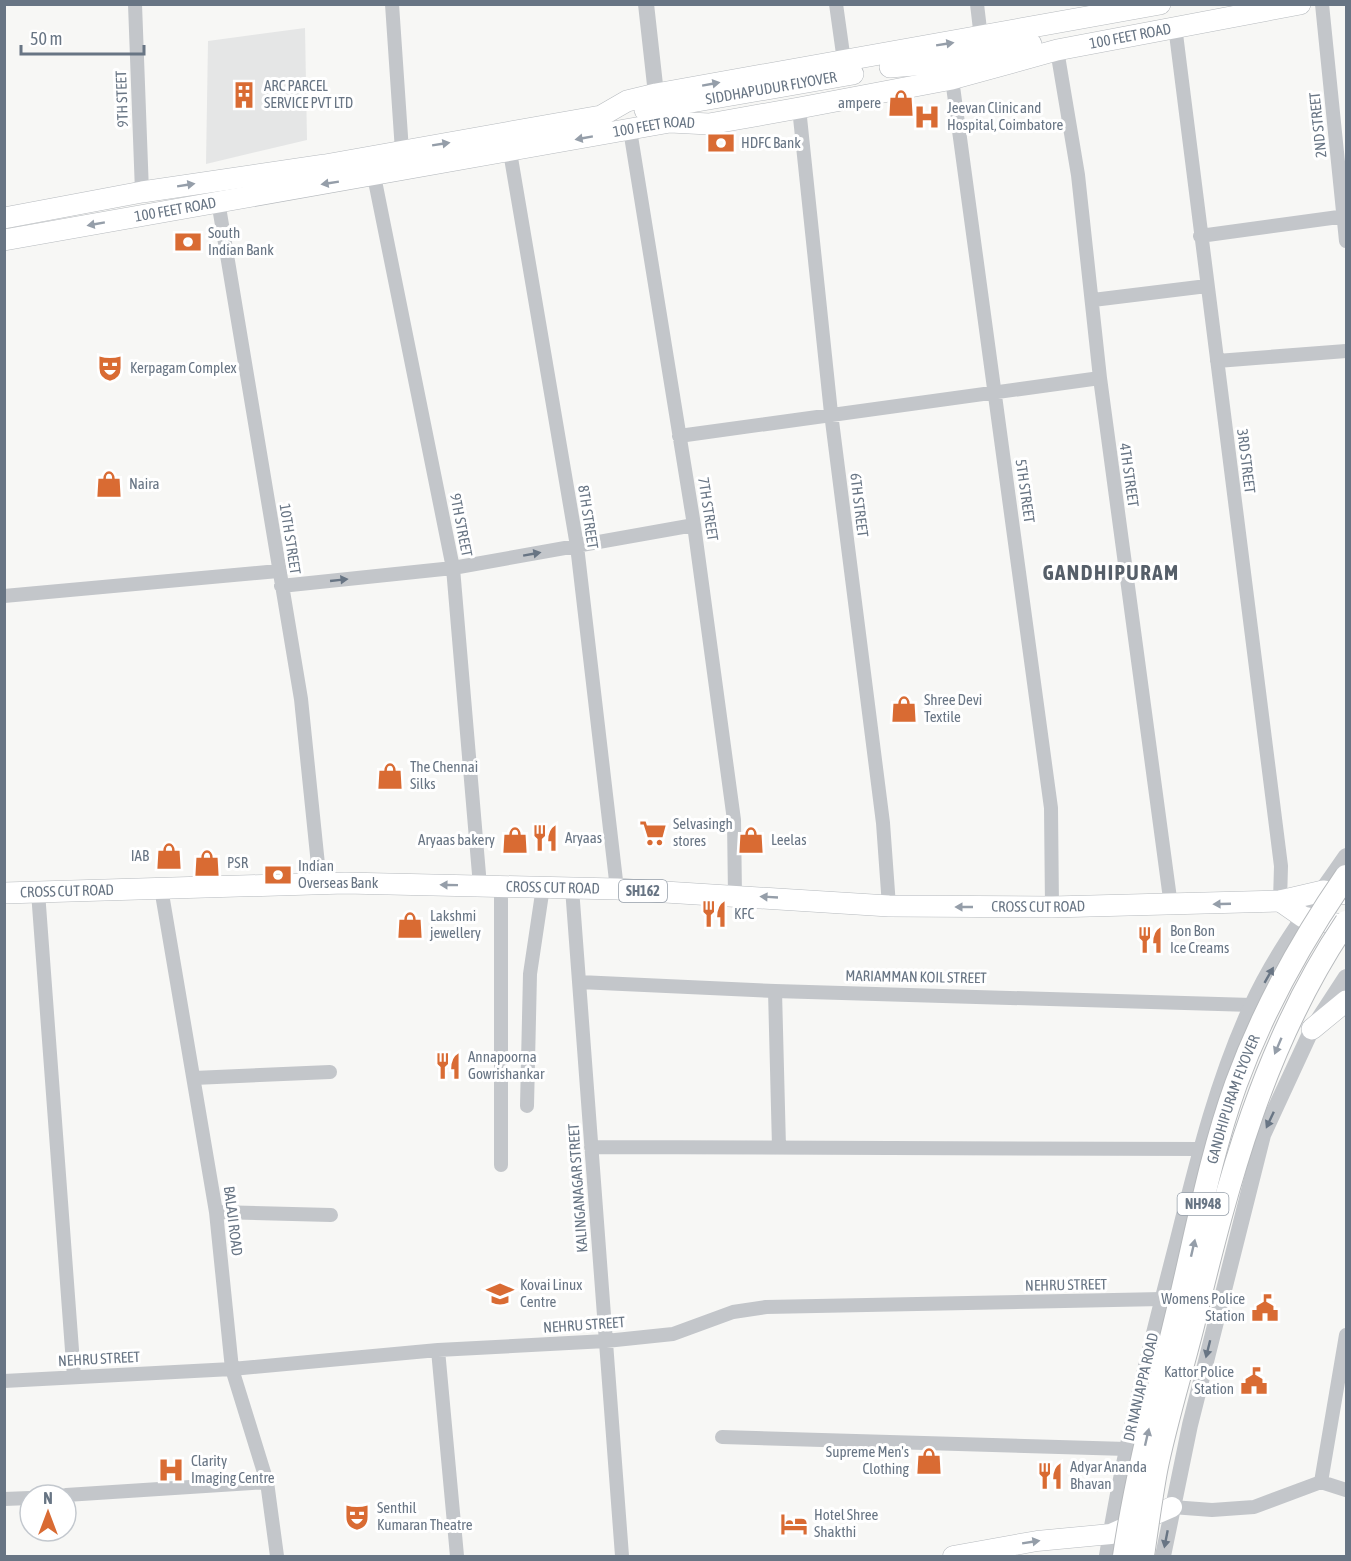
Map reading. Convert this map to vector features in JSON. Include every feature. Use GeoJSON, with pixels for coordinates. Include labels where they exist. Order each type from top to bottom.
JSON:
{"type":"FeatureCollection","features":[{"type":"Feature","properties":{"kind":"highway","name":"GANDHIPURAM FLYOVER"},"geometry":{"type":"LineString","coordinates":[[1124,1557],[1140,1466],[1207,1185],[1236,1086],[1261,1022],[1306,940],[1347,876]]}},
{"type":"Feature","properties":{"kind":"highway","name":"GANDHIPURAM FLYOVER"},"geometry":{"type":"LineString","coordinates":[[1143,1557],[1156,1470],[1234,1163],[1258,1093],[1281,1038],[1307,984],[1347,924]]}},
{"type":"Feature","properties":{"kind":"main road","name":"100 FEET ROAD"},"geometry":{"type":"LineString","coordinates":[[4,240],[630,130],[663,108],[844,61],[981,38],[1102,10],[1160,4]]}},
{"type":"Feature","properties":{"kind":"main road","name":"SIDDHAPUDUR FLYOVER"},"geometry":{"type":"LineString","coordinates":[[663,108],[907,64],[939,63],[1225,4]]}},
{"type":"Feature","properties":{"kind":"main road","name":"100 FEET ROAD"},"geometry":{"type":"LineString","coordinates":[[4,218],[142,192],[402,151],[601,116],[627,101],[663,108],[709,124],[952,80],[1057,50],[1174,26],[1300,4]]}},
{"type":"Feature","properties":{"kind":"main road","name":"SIDDHAPUDUR FLYOVER"},"geometry":{"type":"LineString","coordinates":[[663,108],[703,115],[910,77],[939,63]]}},
{"type":"Feature","properties":{"kind":"main road","name":"CROSS CUT ROAD"},"geometry":{"type":"LineString","coordinates":[[4,893],[320,884],[572,888],[889,906],[1052,908],[1281,902]]}},
{"type":"Feature","properties":{"kind":"main road","name":"SH162"},"geometry":{"type":"LineString","coordinates":[[1281,902],[1323,891],[1347,894]]}},
{"type":"Feature","properties":{"kind":"main road"},"geometry":{"type":"LineString","coordinates":[[1281,902],[1303,917],[1347,924]]}},
{"type":"Feature","properties":{"kind":"main road"},"geometry":{"type":"LineString","coordinates":[[1312,1029],[1347,1001]]}},
{"type":"Feature","properties":{"kind":"main road"},"geometry":{"type":"LineString","coordinates":[[953,1557],[1037,1541],[1111,1534],[1172,1507]]}},
{"type":"Feature","properties":{"kind":"street","name":"9TH STEET"},"geometry":{"type":"LineString","coordinates":[[135,4],[142,192]]}},
{"type":"Feature","properties":{"kind":"street"},"geometry":{"type":"LineString","coordinates":[[393,4],[402,151]]}},
{"type":"Feature","properties":{"kind":"street"},"geometry":{"type":"LineString","coordinates":[[646,4],[663,108]]}},
{"type":"Feature","properties":{"kind":"street"},"geometry":{"type":"LineString","coordinates":[[836,4],[844,61]]}},
{"type":"Feature","properties":{"kind":"street"},"geometry":{"type":"LineString","coordinates":[[977,4],[981,38]]}},
{"type":"Feature","properties":{"kind":"street","name":"2ND STREET"},"geometry":{"type":"LineString","coordinates":[[1322,4],[1347,241]]}},
{"type":"Feature","properties":{"kind":"street","name":"3RD STREET"},"geometry":{"type":"LineString","coordinates":[[1174,26],[1281,866],[1281,902]]}},
{"type":"Feature","properties":{"kind":"street","name":"4TH STREET"},"geometry":{"type":"LineString","coordinates":[[1057,50],[1077,175],[1093,300],[1100,378],[1171,906]]}},
{"type":"Feature","properties":{"kind":"street","name":"5TH STREET"},"geometry":{"type":"LineString","coordinates":[[952,80],[1051,808],[1052,908]]}},
{"type":"Feature","properties":{"kind":"street","name":"6TH STREET"},"geometry":{"type":"LineString","coordinates":[[799,108],[831,413],[884,823],[889,906]]}},
{"type":"Feature","properties":{"kind":"street","name":"7TH STREET"},"geometry":{"type":"LineString","coordinates":[[630,130],[694,525],[734,820],[735,896]]}},
{"type":"Feature","properties":{"kind":"street","name":"8TH STREET"},"geometry":{"type":"LineString","coordinates":[[510,152],[577,546],[616,890]]}},
{"type":"Feature","properties":{"kind":"street","name":"9TH STREET"},"geometry":{"type":"LineString","coordinates":[[374,176],[453,568],[491,886],[501,1165]]}},
{"type":"Feature","properties":{"kind":"street","name":"10TH STREET"},"geometry":{"type":"LineString","coordinates":[[218,201],[301,699],[320,884]]}},
{"type":"Feature","properties":{"kind":"street"},"geometry":{"type":"LineString","coordinates":[[1200,236],[1345,216]]}},
{"type":"Feature","properties":{"kind":"street"},"geometry":{"type":"LineString","coordinates":[[1093,300],[1207,286]]}},
{"type":"Feature","properties":{"kind":"street"},"geometry":{"type":"LineString","coordinates":[[1217,360],[1347,351]]}},
{"type":"Feature","properties":{"kind":"street"},"geometry":{"type":"LineString","coordinates":[[679,436],[831,413],[1100,378]]}},
{"type":"Feature","properties":{"kind":"street"},"geometry":{"type":"LineString","coordinates":[[281,586],[453,568],[694,525]]}},
{"type":"Feature","properties":{"kind":"street"},"geometry":{"type":"LineString","coordinates":[[4,596],[278,571]]}},
{"type":"Feature","properties":{"kind":"street","name":"DR NANJAPPA ROAD"},"geometry":{"type":"LineString","coordinates":[[1107,1557],[1127,1449],[1162,1299],[1201,1149],[1252,1005],[1303,917],[1347,856]]}},
{"type":"Feature","properties":{"kind":"street"},"geometry":{"type":"LineString","coordinates":[[527,1106],[531,974],[543,887]]}},
{"type":"Feature","properties":{"kind":"street","name":"BALAJI ROAD"},"geometry":{"type":"LineString","coordinates":[[161,888],[216,1212],[232,1369],[267,1482],[277,1557]]}},
{"type":"Feature","properties":{"kind":"street","name":"KALINGANAGAR STREET"},"geometry":{"type":"LineString","coordinates":[[572,888],[622,1557]]}},
{"type":"Feature","properties":{"kind":"street"},"geometry":{"type":"LineString","coordinates":[[38,892],[74,1377]]}},
{"type":"Feature","properties":{"kind":"street"},"geometry":{"type":"LineString","coordinates":[[1163,1557],[1197,1393],[1263,1135],[1312,1029],[1347,977]]}},
{"type":"Feature","properties":{"kind":"street","name":"MARIAMMAN KOIL STREET"},"geometry":{"type":"LineString","coordinates":[[579,982],[775,991],[1252,1005]]}},
{"type":"Feature","properties":{"kind":"street"},"geometry":{"type":"LineString","coordinates":[[775,991],[779,1148]]}},
{"type":"Feature","properties":{"kind":"street"},"geometry":{"type":"LineString","coordinates":[[194,1078],[330,1071]]}},
{"type":"Feature","properties":{"kind":"street"},"geometry":{"type":"LineString","coordinates":[[591,1147],[1201,1149]]}},
{"type":"Feature","properties":{"kind":"street"},"geometry":{"type":"LineString","coordinates":[[216,1212],[331,1215]]}},
{"type":"Feature","properties":{"kind":"street","name":"NEHRU STREET"},"geometry":{"type":"LineString","coordinates":[[4,1381],[232,1369],[438,1350],[606,1341],[673,1334],[733,1312],[766,1307],[1162,1299]]}},
{"type":"Feature","properties":{"kind":"street"},"geometry":{"type":"LineString","coordinates":[[1321,1482],[1347,1335]]}},
{"type":"Feature","properties":{"kind":"street"},"geometry":{"type":"LineString","coordinates":[[438,1350],[457,1557]]}},
{"type":"Feature","properties":{"kind":"street"},"geometry":{"type":"LineString","coordinates":[[722,1437],[1127,1449]]}},
{"type":"Feature","properties":{"kind":"street"},"geometry":{"type":"LineString","coordinates":[[78,1494],[267,1482]]}},
{"type":"Feature","properties":{"kind":"street"},"geometry":{"type":"LineString","coordinates":[[1172,1507],[1212,1510],[1254,1507],[1321,1482],[1347,1490]]}},
{"type":"Feature","properties":{"kind":"shaded area","name":"ARC PARCEL SERVICE PVT LTD"},"geometry":{"type":"Polygon","coordinates":[[[305,28],[307,140],[206,164],[208,41],[305,28]]]}},
{"type":"Feature","properties":{"kind":"place","name":"ARC PARCEL SERVICE PVT LTD"},"geometry":{"type":"Point","coordinates":[244,95]}},
{"type":"Feature","properties":{"kind":"place","name":"ampere"},"geometry":{"type":"Point","coordinates":[901,103]}},
{"type":"Feature","properties":{"kind":"place","name":"Jeevan Clinic and Hospital, Coimbatore"},"geometry":{"type":"Point","coordinates":[927,117]}},
{"type":"Feature","properties":{"kind":"place","name":"HDFC Bank"},"geometry":{"type":"Point","coordinates":[721,143]}},
{"type":"Feature","properties":{"kind":"place","name":"South Indian Bank"},"geometry":{"type":"Point","coordinates":[188,242]}},
{"type":"Feature","properties":{"kind":"place","name":"Kerpagam Complex"},"geometry":{"type":"Point","coordinates":[110,368]}},
{"type":"Feature","properties":{"kind":"place","name":"Naira"},"geometry":{"type":"Point","coordinates":[109,484]}},
{"type":"Feature","properties":{"kind":"place","name":"Shree Devi Textile"},"geometry":{"type":"Point","coordinates":[904,709]}},
{"type":"Feature","properties":{"kind":"place","name":"The Chennai Silks"},"geometry":{"type":"Point","coordinates":[390,776]}},
{"type":"Feature","properties":{"kind":"place","name":"Selvasingh stores"},"geometry":{"type":"Point","coordinates":[653,833]}},
{"type":"Feature","properties":{"kind":"place","name":"Aryaas"},"geometry":{"type":"Point","coordinates":[545,838]}},
{"type":"Feature","properties":{"kind":"place","name":"Aryaas bakery"},"geometry":{"type":"Point","coordinates":[515,840]}},
{"type":"Feature","properties":{"kind":"place","name":"Leelas"},"geometry":{"type":"Point","coordinates":[751,840]}},
{"type":"Feature","properties":{"kind":"place","name":"IAB"},"geometry":{"type":"Point","coordinates":[169,856]}},
{"type":"Feature","properties":{"kind":"place","name":"PSR"},"geometry":{"type":"Point","coordinates":[207,863]}},
{"type":"Feature","properties":{"kind":"place","name":"Indian Overseas Bank"},"geometry":{"type":"Point","coordinates":[278,875]}},
{"type":"Feature","properties":{"kind":"place","name":"KFC"},"geometry":{"type":"Point","coordinates":[714,914]}},
{"type":"Feature","properties":{"kind":"place","name":"Lakshmi jewellery"},"geometry":{"type":"Point","coordinates":[410,925]}},
{"type":"Feature","properties":{"kind":"place","name":"Bon Bon Ice Creams"},"geometry":{"type":"Point","coordinates":[1150,940]}},
{"type":"Feature","properties":{"kind":"place","name":"Annapoorna Gowrishankar"},"geometry":{"type":"Point","coordinates":[448,1066]}},
{"type":"Feature","properties":{"kind":"place","name":"Kovai Linux Centre"},"geometry":{"type":"Point","coordinates":[500,1294]}},
{"type":"Feature","properties":{"kind":"place","name":"Womens Police Station"},"geometry":{"type":"Point","coordinates":[1265,1308]}},
{"type":"Feature","properties":{"kind":"place","name":"Kattor Police Station"},"geometry":{"type":"Point","coordinates":[1254,1381]}},
{"type":"Feature","properties":{"kind":"place","name":"Supreme Men's Clothing"},"geometry":{"type":"Point","coordinates":[929,1461]}},
{"type":"Feature","properties":{"kind":"place","name":"Clarity Imaging Centre"},"geometry":{"type":"Point","coordinates":[171,1470]}},
{"type":"Feature","properties":{"kind":"place","name":"Adyar Ananda Bhavan"},"geometry":{"type":"Point","coordinates":[1050,1476]}},
{"type":"Feature","properties":{"kind":"place","name":"Senthil Kumaran Theatre"},"geometry":{"type":"Point","coordinates":[357,1517]}},
{"type":"Feature","properties":{"kind":"place","name":"Hotel Shree Shakthi"},"geometry":{"type":"Point","coordinates":[794,1524]}},
{"type":"Feature","properties":{"kind":"district","name":"GANDHIPURAM"},"geometry":{"type":"Point","coordinates":[1111,573]}}]}
